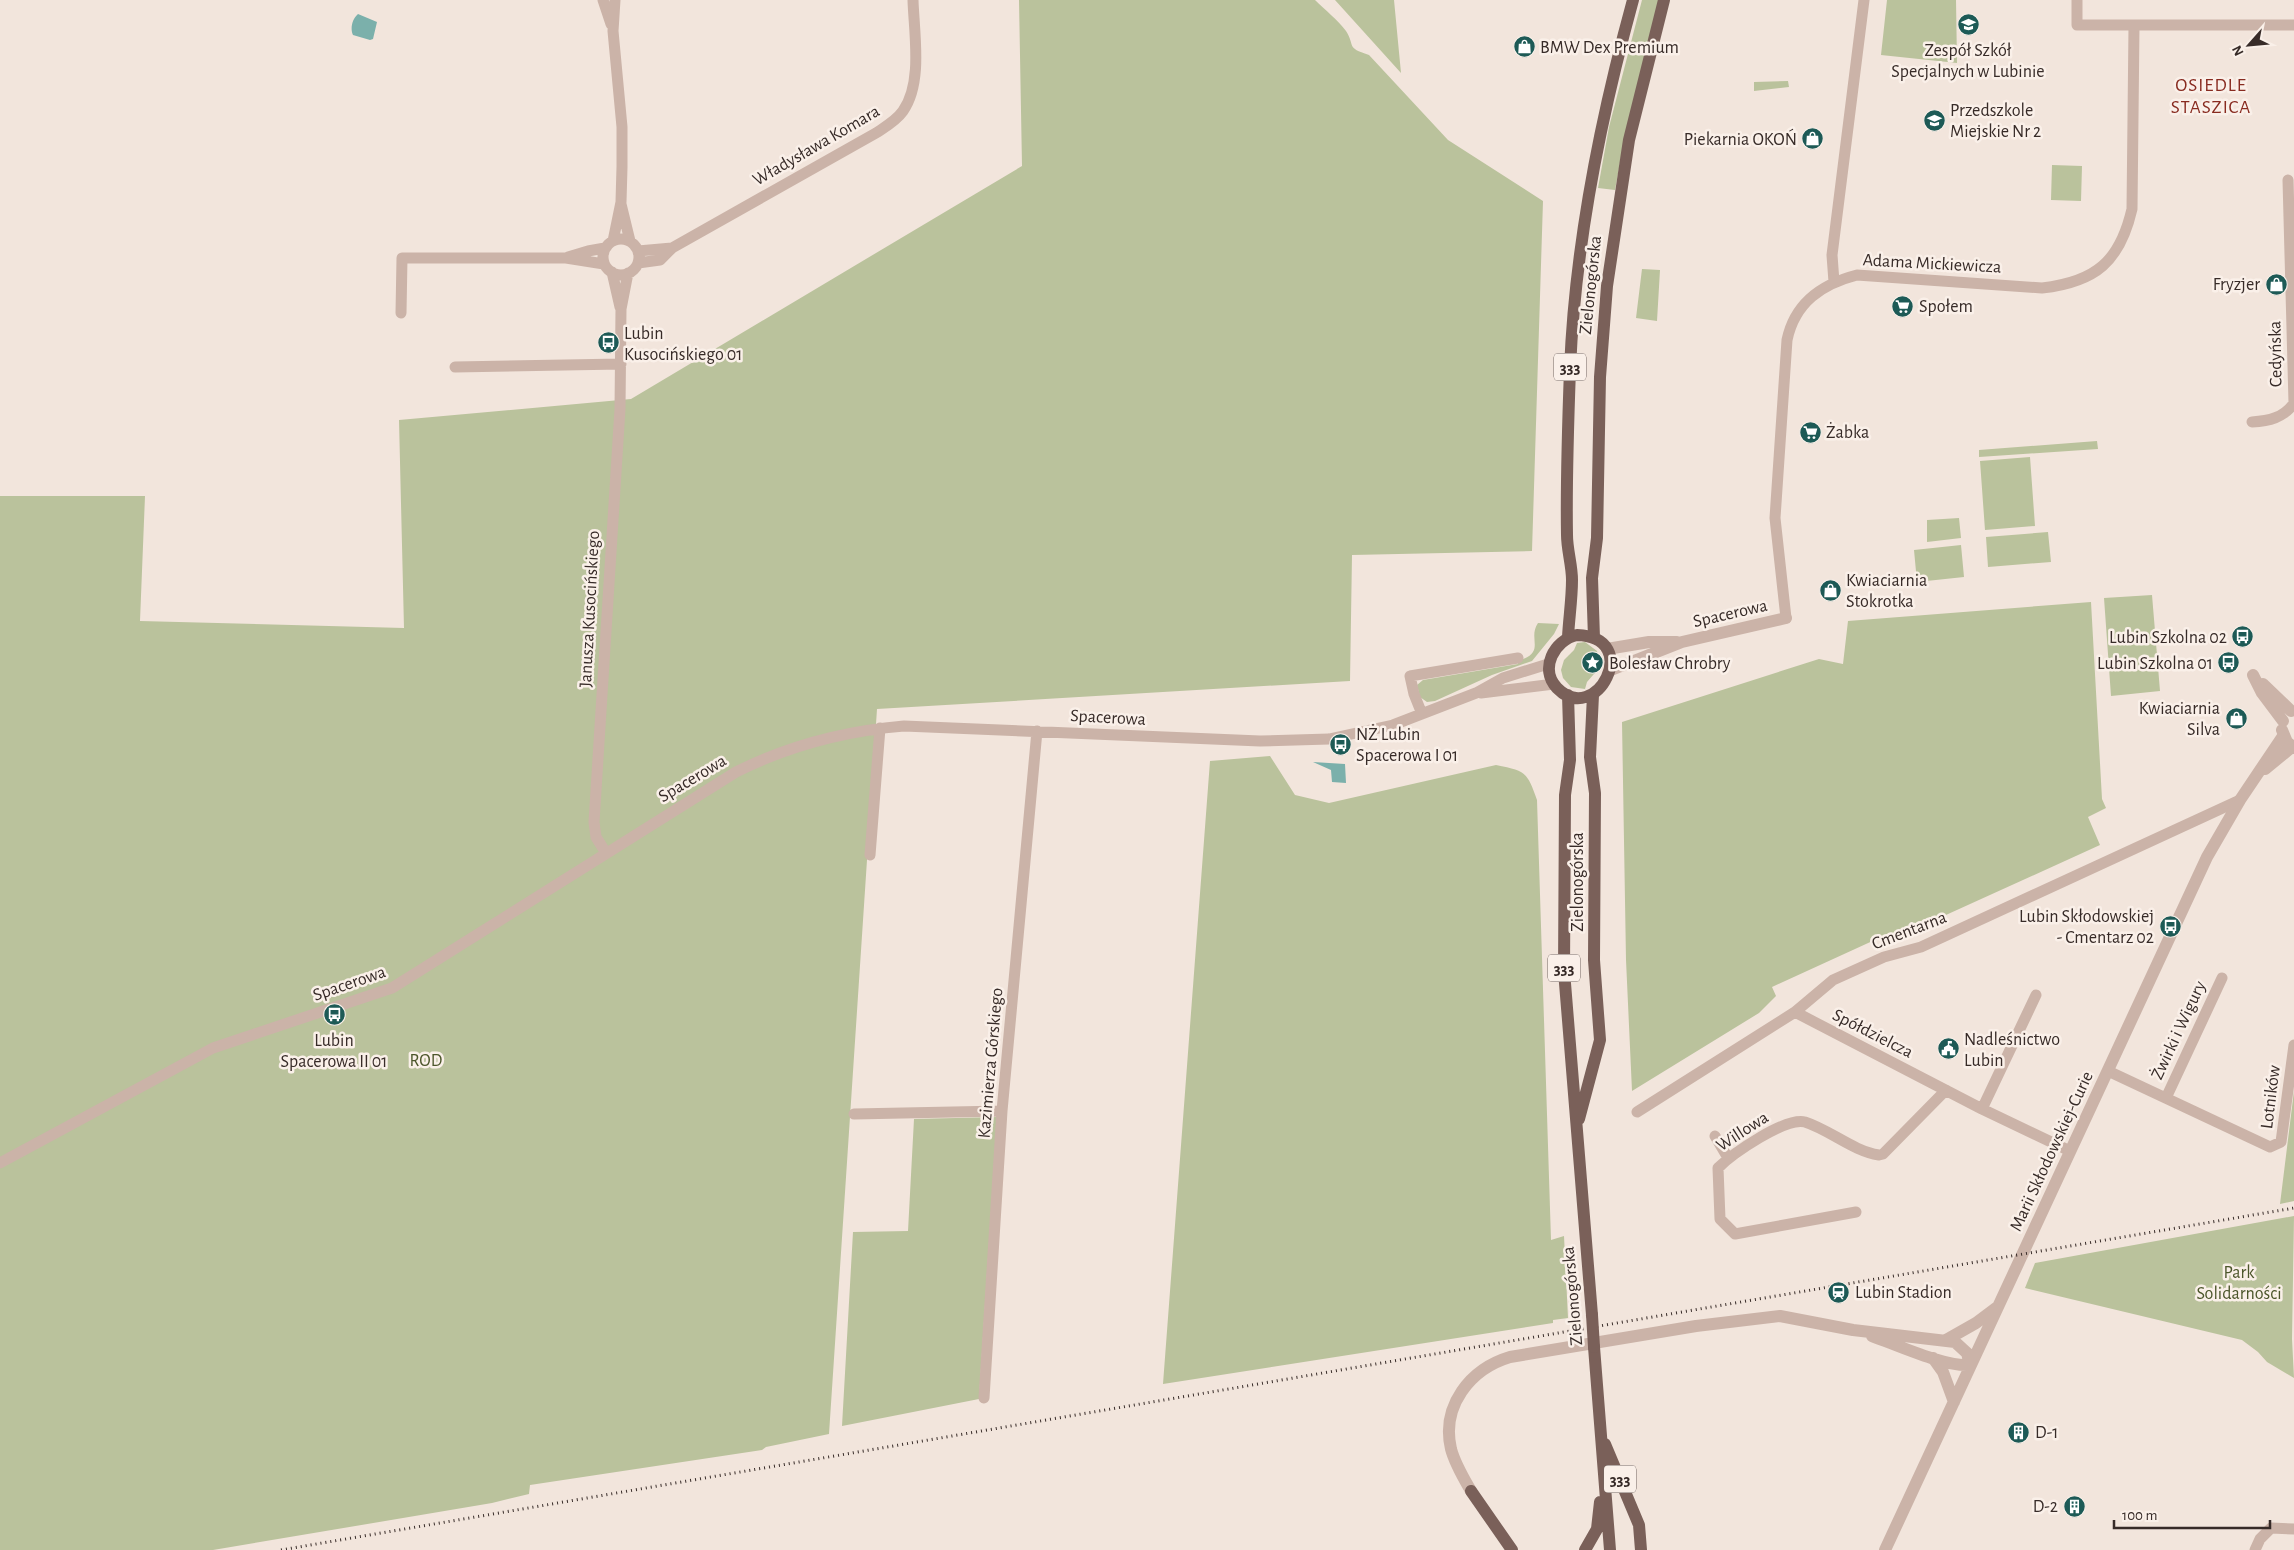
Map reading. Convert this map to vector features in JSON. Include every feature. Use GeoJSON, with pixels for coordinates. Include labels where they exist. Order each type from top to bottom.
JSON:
{"type":"FeatureCollection","features":[{"type":"Feature","properties":{"kind":"main road","name":"Zielonogórska"},"geometry":{"type":"LineString","coordinates":[[1568,637],[1572,579],[1567,537],[1568,416],[1576,298],[1586,208],[1600,134],[1633,0]]}},
{"type":"Feature","properties":{"kind":"main road","name":"Zielonogórska"},"geometry":{"type":"LineString","coordinates":[[1594,638],[1592,578],[1597,538],[1600,377],[1608,270],[1631,130],[1664,0]]}},
{"type":"Feature","properties":{"kind":"main road"},"geometry":{"type":"LineString","coordinates":[[1586,635],[1594,638],[1606,649],[1611,659],[1611,670],[1607,679],[1593,695],[1584,698],[1568,696],[1554,684],[1549,674],[1548,664],[1553,652],[1568,637],[1586,635]]}},
{"type":"Feature","properties":{"kind":"main road","name":"Zielonogórska"},"geometry":{"type":"LineString","coordinates":[[1577,1126],[1600,1040],[1594,960],[1594,793],[1590,757],[1593,695]]}},
{"type":"Feature","properties":{"kind":"main road","name":"Zielonogórska"},"geometry":{"type":"LineString","coordinates":[[1568,696],[1570,760],[1565,795],[1564,951],[1567,1016],[1610,1550]]}},
{"type":"Feature","properties":{"kind":"main road","name":"Zielonogórska"},"geometry":{"type":"LineString","coordinates":[[1600,1432],[1639,1525],[1641,1550]]}},
{"type":"Feature","properties":{"kind":"main road"},"geometry":{"type":"LineString","coordinates":[[1585,1550],[1592,1540],[1599,1522],[1604,1464]]}},
{"type":"Feature","properties":{"kind":"main road"},"geometry":{"type":"LineString","coordinates":[[1472,1491],[1509,1545],[1516,1550]]}},
{"type":"Feature","properties":{"kind":"street"},"geometry":{"type":"LineString","coordinates":[[402,313],[402,258],[566,258],[608,268],[620,275],[628,273],[638,264],[638,251],[630,241],[621,202],[622,127],[612,31],[604,0]]}},
{"type":"Feature","properties":{"kind":"street"},"geometry":{"type":"LineString","coordinates":[[612,31],[615,0]]}},
{"type":"Feature","properties":{"kind":"street","name":"Władysława Komara"},"geometry":{"type":"LineString","coordinates":[[638,264],[660,260],[672,248],[876,133],[899,116],[912,94],[915,73],[913,0]]}},
{"type":"Feature","properties":{"kind":"street"},"geometry":{"type":"LineString","coordinates":[[1834,282],[1832,255],[1864,0]]}},
{"type":"Feature","properties":{"kind":"street"},"geometry":{"type":"LineString","coordinates":[[2077,0],[2077,25],[2294,25]]}},
{"type":"Feature","properties":{"kind":"street","name":"Adama Mickiewicza"},"geometry":{"type":"LineString","coordinates":[[1786,618],[1775,518],[1787,340],[1795,317],[1803,304],[1834,282],[1858,275],[2042,288],[2071,283],[2092,274],[2112,258],[2126,233],[2132,209],[2134,26]]}},
{"type":"Feature","properties":{"kind":"street","name":"Cedyńska"},"geometry":{"type":"LineString","coordinates":[[2252,422],[2268,421],[2275,418],[2289,410],[2294,403],[2293,285],[2288,180]]}},
{"type":"Feature","properties":{"kind":"street"},"geometry":{"type":"LineString","coordinates":[[621,202],[609,245],[603,256],[621,309]]}},
{"type":"Feature","properties":{"kind":"street"},"geometry":{"type":"LineString","coordinates":[[566,258],[609,245],[621,239],[630,241]]}},
{"type":"Feature","properties":{"kind":"street"},"geometry":{"type":"LineString","coordinates":[[638,251],[672,248]]}},
{"type":"Feature","properties":{"kind":"street"},"geometry":{"type":"LineString","coordinates":[[621,309],[628,273]]}},
{"type":"Feature","properties":{"kind":"street","name":"Janusza Kusocińskiego"},"geometry":{"type":"LineString","coordinates":[[606,853],[596,837],[594,822],[621,364],[621,309]]}},
{"type":"Feature","properties":{"kind":"street"},"geometry":{"type":"LineString","coordinates":[[455,367],[621,364]]}},
{"type":"Feature","properties":{"kind":"street","name":"Spacerowa"},"geometry":{"type":"LineString","coordinates":[[1611,670],[1682,642],[1786,618]]}},
{"type":"Feature","properties":{"kind":"street","name":"Spacerowa"},"geometry":{"type":"LineString","coordinates":[[1606,649],[1649,642],[1682,642]]}},
{"type":"Feature","properties":{"kind":"street"},"geometry":{"type":"LineString","coordinates":[[1422,714],[1414,694],[1410,676],[1518,658]]}},
{"type":"Feature","properties":{"kind":"street","name":"Spacerowa"},"geometry":{"type":"LineString","coordinates":[[0,1163],[214,1048],[392,988],[736,772],[762,759],[804,744],[844,733],[880,728],[938,726],[1252,741],[1304,741],[1340,737],[1369,731],[1422,714],[1476,693],[1503,678],[1548,664]]}},
{"type":"Feature","properties":{"kind":"street"},"geometry":{"type":"LineString","coordinates":[[2254,676],[2262,693],[2289,714],[2283,736],[2293,747]]}},
{"type":"Feature","properties":{"kind":"street","name":"Spacerowa"},"geometry":{"type":"LineString","coordinates":[[1476,693],[1554,684]]}},
{"type":"Feature","properties":{"kind":"street"},"geometry":{"type":"LineString","coordinates":[[870,855],[880,728]]}},
{"type":"Feature","properties":{"kind":"street","name":"Kazimierza Górskiego"},"geometry":{"type":"LineString","coordinates":[[984,1398],[1002,1111],[1037,731]]}},
{"type":"Feature","properties":{"kind":"street","name":"Marii Skłodowskiej-Curie"},"geometry":{"type":"LineString","coordinates":[[1885,1550],[2207,857],[2240,800],[2283,736]]}},
{"type":"Feature","properties":{"kind":"street","name":"Marii Skłodowskiej-Curie"},"geometry":{"type":"LineString","coordinates":[[2259,774],[2293,747]]}},
{"type":"Feature","properties":{"kind":"street","name":"Cmentarna"},"geometry":{"type":"LineString","coordinates":[[1637,1112],[1795,1012],[1834,980],[1884,957],[1921,947],[2240,800]]}},
{"type":"Feature","properties":{"kind":"street","name":"Żwirki i Wigury"},"geometry":{"type":"LineString","coordinates":[[2166,1098],[2222,978]]}},
{"type":"Feature","properties":{"kind":"street"},"geometry":{"type":"LineString","coordinates":[[1982,1108],[2036,996]]}},
{"type":"Feature","properties":{"kind":"street","name":"Spółdzielcza"},"geometry":{"type":"LineString","coordinates":[[1795,1012],[2070,1151]]}},
{"type":"Feature","properties":{"kind":"street","name":"Lotników"},"geometry":{"type":"LineString","coordinates":[[2270,1147],[2281,1142],[2294,1045]]}},
{"type":"Feature","properties":{"kind":"street","name":"Żwirki i Wigury"},"geometry":{"type":"LineString","coordinates":[[2108,1070],[2270,1147]]}},
{"type":"Feature","properties":{"kind":"street","name":"Willowa"},"geometry":{"type":"LineString","coordinates":[[1856,1212],[1735,1234],[1720,1219],[1718,1168],[1728,1158],[1788,1122],[1803,1122],[1879,1155],[1883,1154],[1946,1090]]}},
{"type":"Feature","properties":{"kind":"street"},"geometry":{"type":"LineString","coordinates":[[854,1114],[1002,1111]]}},
{"type":"Feature","properties":{"kind":"street"},"geometry":{"type":"LineString","coordinates":[[1715,1136],[1728,1158]]}},
{"type":"Feature","properties":{"kind":"street"},"geometry":{"type":"LineString","coordinates":[[1946,1340],[1976,1323],[1999,1306]]}},
{"type":"Feature","properties":{"kind":"street"},"geometry":{"type":"LineString","coordinates":[[1472,1491],[1452,1453],[1449,1438],[1450,1419],[1455,1401],[1465,1385],[1480,1371],[1510,1357],[1562,1347],[1766,1317],[1799,1318],[1853,1330],[1960,1365],[1970,1365],[1969,1356],[1955,1342],[1853,1330]]}},
{"type":"Feature","properties":{"kind":"street"},"geometry":{"type":"LineString","coordinates":[[1930,1356],[1938,1362],[1944,1372],[1954,1402]]}},
{"type":"Feature","properties":{"kind":"street"},"geometry":{"type":"LineString","coordinates":[[2255,1550],[2260,1539],[2271,1528],[2294,1529]]}},
{"type":"Feature","properties":{"kind":"green space","name":"ROD"},"geometry":{"type":"Polygon","coordinates":[[[1019,0],[1315,0],[1343,27],[1349,36],[1352,46],[1369,55],[1448,140],[1543,201],[1532,551],[1352,555],[1350,681],[877,709],[829,1434],[766,1447],[762,1450],[530,1485],[529,1494],[492,1503],[213,1550],[0,1550],[0,496],[145,496],[140,621],[404,628],[399,420],[631,399],[1022,166],[1019,0]]]}},
{"type":"Feature","properties":{"kind":"green space"},"geometry":{"type":"Polygon","coordinates":[[[1335,0],[1394,0],[1401,73],[1335,0]]]}},
{"type":"Feature","properties":{"kind":"green space"},"geometry":{"type":"Polygon","coordinates":[[[1642,0],[1660,0],[1626,130],[1615,190],[1598,188],[1609,127],[1642,0]]]}},
{"type":"Feature","properties":{"kind":"green space"},"geometry":{"type":"Polygon","coordinates":[[[1887,0],[1956,0],[1957,63],[1881,55],[1887,0]]]}},
{"type":"Feature","properties":{"kind":"green space"},"geometry":{"type":"Polygon","coordinates":[[[1788,81],[1789,87],[1754,91],[1754,82],[1788,81]]]}},
{"type":"Feature","properties":{"kind":"green space"},"geometry":{"type":"Polygon","coordinates":[[[2052,165],[2082,166],[2081,201],[2051,200],[2052,165]]]}},
{"type":"Feature","properties":{"kind":"green space"},"geometry":{"type":"Polygon","coordinates":[[[1642,269],[1660,270],[1657,321],[1636,318],[1642,269]]]}},
{"type":"Feature","properties":{"kind":"green space"},"geometry":{"type":"Polygon","coordinates":[[[2097,441],[2098,449],[1979,457],[1979,450],[2097,441]]]}},
{"type":"Feature","properties":{"kind":"green space"},"geometry":{"type":"Polygon","coordinates":[[[2030,457],[2035,526],[1985,530],[1980,461],[2030,457]]]}},
{"type":"Feature","properties":{"kind":"green space"},"geometry":{"type":"Polygon","coordinates":[[[1959,518],[1961,538],[1927,542],[1927,520],[1959,518]]]}},
{"type":"Feature","properties":{"kind":"green space"},"geometry":{"type":"Polygon","coordinates":[[[2048,532],[2051,562],[1988,567],[1986,537],[2048,532]]]}},
{"type":"Feature","properties":{"kind":"green space"},"geometry":{"type":"Polygon","coordinates":[[[1961,545],[1964,577],[1917,582],[1914,550],[1961,545]]]}},
{"type":"Feature","properties":{"kind":"green space"},"geometry":{"type":"Polygon","coordinates":[[[2152,595],[2160,691],[2111,696],[2104,598],[2152,595]]]}},
{"type":"Feature","properties":{"kind":"green space"},"geometry":{"type":"Polygon","coordinates":[[[2091,602],[2102,799],[2106,808],[2088,817],[2100,845],[1893,939],[1890,933],[1772,987],[1776,996],[1759,1013],[1632,1091],[1626,960],[1622,722],[1819,659],[1843,664],[1848,621],[2091,602]]]}},
{"type":"Feature","properties":{"kind":"green space"},"geometry":{"type":"Polygon","coordinates":[[[1538,623],[1559,624],[1554,634],[1532,661],[1492,675],[1435,701],[1427,702],[1420,697],[1417,685],[1423,680],[1518,664],[1518,661],[1532,654],[1535,645],[1534,634],[1538,623]]]}},
{"type":"Feature","properties":{"kind":"green space"},"geometry":{"type":"Polygon","coordinates":[[[1585,642],[1597,651],[1600,667],[1587,682],[1585,689],[1571,687],[1563,678],[1561,670],[1564,660],[1574,650],[1577,643],[1585,642]]]}},
{"type":"Feature","properties":{"kind":"green space"},"geometry":{"type":"Polygon","coordinates":[[[1270,756],[1295,795],[1329,803],[1496,765],[1519,771],[1524,774],[1530,783],[1537,800],[1551,1240],[1564,1236],[1568,1318],[1553,1320],[1553,1323],[1163,1384],[1210,761],[1270,756]]]}},
{"type":"Feature","properties":{"kind":"green space"},"geometry":{"type":"Polygon","coordinates":[[[2294,1091],[2294,1201],[2280,1204],[2294,1091]]]}},
{"type":"Feature","properties":{"kind":"green space"},"geometry":{"type":"Polygon","coordinates":[[[997,1117],[979,1399],[842,1426],[853,1232],[908,1231],[914,1119],[997,1117]]]}},
{"type":"Feature","properties":{"kind":"green space","name":"Park Solidarności"},"geometry":{"type":"Polygon","coordinates":[[[2294,1216],[2292,1339],[2294,1378],[2267,1362],[2258,1352],[2242,1340],[2025,1288],[2035,1263],[2294,1216]]]}},
{"type":"Feature","properties":{"kind":"water"},"geometry":{"type":"Polygon","coordinates":[[[358,14],[377,22],[373,39],[370,40],[353,35],[352,24],[358,14]]]}},
{"type":"Feature","properties":{"kind":"water"},"geometry":{"type":"Polygon","coordinates":[[[1313,762],[1345,764],[1346,783],[1332,782],[1331,770],[1313,762]]]}},
{"type":"Feature","properties":{"kind":"railway"},"geometry":{"type":"LineString","coordinates":[[281,1550],[2294,1208]]}},
{"type":"Feature","properties":{"kind":"place","name":"Zespół Szkół Specjalnych w Lubinie"},"geometry":{"type":"Point","coordinates":[1968,25]}},
{"type":"Feature","properties":{"kind":"place","name":"BMW Dex Premium"},"geometry":{"type":"Point","coordinates":[1524,47]}},
{"type":"Feature","properties":{"kind":"place","name":"Przedszkole Miejskie Nr 2"},"geometry":{"type":"Point","coordinates":[1934,120]}},
{"type":"Feature","properties":{"kind":"place","name":"Piekarnia OKOŃ"},"geometry":{"type":"Point","coordinates":[1813,139]}},
{"type":"Feature","properties":{"kind":"place","name":"Fryzjer"},"geometry":{"type":"Point","coordinates":[2276,284]}},
{"type":"Feature","properties":{"kind":"place","name":"Społem"},"geometry":{"type":"Point","coordinates":[1903,306]}},
{"type":"Feature","properties":{"kind":"place","name":"Lubin Kusocińskiego 01"},"geometry":{"type":"Point","coordinates":[608,343]}},
{"type":"Feature","properties":{"kind":"place","name":"Żabka"},"geometry":{"type":"Point","coordinates":[1810,432]}},
{"type":"Feature","properties":{"kind":"place","name":"Kwiaciarnia Stokrotka"},"geometry":{"type":"Point","coordinates":[1830,590]}},
{"type":"Feature","properties":{"kind":"place","name":"Lubin Szkolna 02"},"geometry":{"type":"Point","coordinates":[2243,637]}},
{"type":"Feature","properties":{"kind":"place","name":"Bolesław Chrobry"},"geometry":{"type":"Point","coordinates":[1593,663]}},
{"type":"Feature","properties":{"kind":"place","name":"Lubin Szkolna 01"},"geometry":{"type":"Point","coordinates":[2229,663]}},
{"type":"Feature","properties":{"kind":"place","name":"Kwiaciarnia Silva"},"geometry":{"type":"Point","coordinates":[2236,718]}},
{"type":"Feature","properties":{"kind":"place","name":"NŻ Lubin Spacerowa I 01"},"geometry":{"type":"Point","coordinates":[1340,744]}},
{"type":"Feature","properties":{"kind":"place","name":"Lubin Skłodowskiej - Cmentarz 02"},"geometry":{"type":"Point","coordinates":[2170,926]}},
{"type":"Feature","properties":{"kind":"place","name":"Lubin Spacerowa II 01"},"geometry":{"type":"Point","coordinates":[334,1015]}},
{"type":"Feature","properties":{"kind":"place","name":"Nadleśnictwo Lubin"},"geometry":{"type":"Point","coordinates":[1948,1049]}},
{"type":"Feature","properties":{"kind":"place","name":"Lubin Stadion"},"geometry":{"type":"Point","coordinates":[1839,1292]}},
{"type":"Feature","properties":{"kind":"place","name":"D-1"},"geometry":{"type":"Point","coordinates":[2019,1432]}},
{"type":"Feature","properties":{"kind":"place","name":"D-2"},"geometry":{"type":"Point","coordinates":[2074,1506]}},
{"type":"Feature","properties":{"kind":"district","name":"OSIEDLE STASZICA"},"geometry":{"type":"Point","coordinates":[2211,95]}}]}
